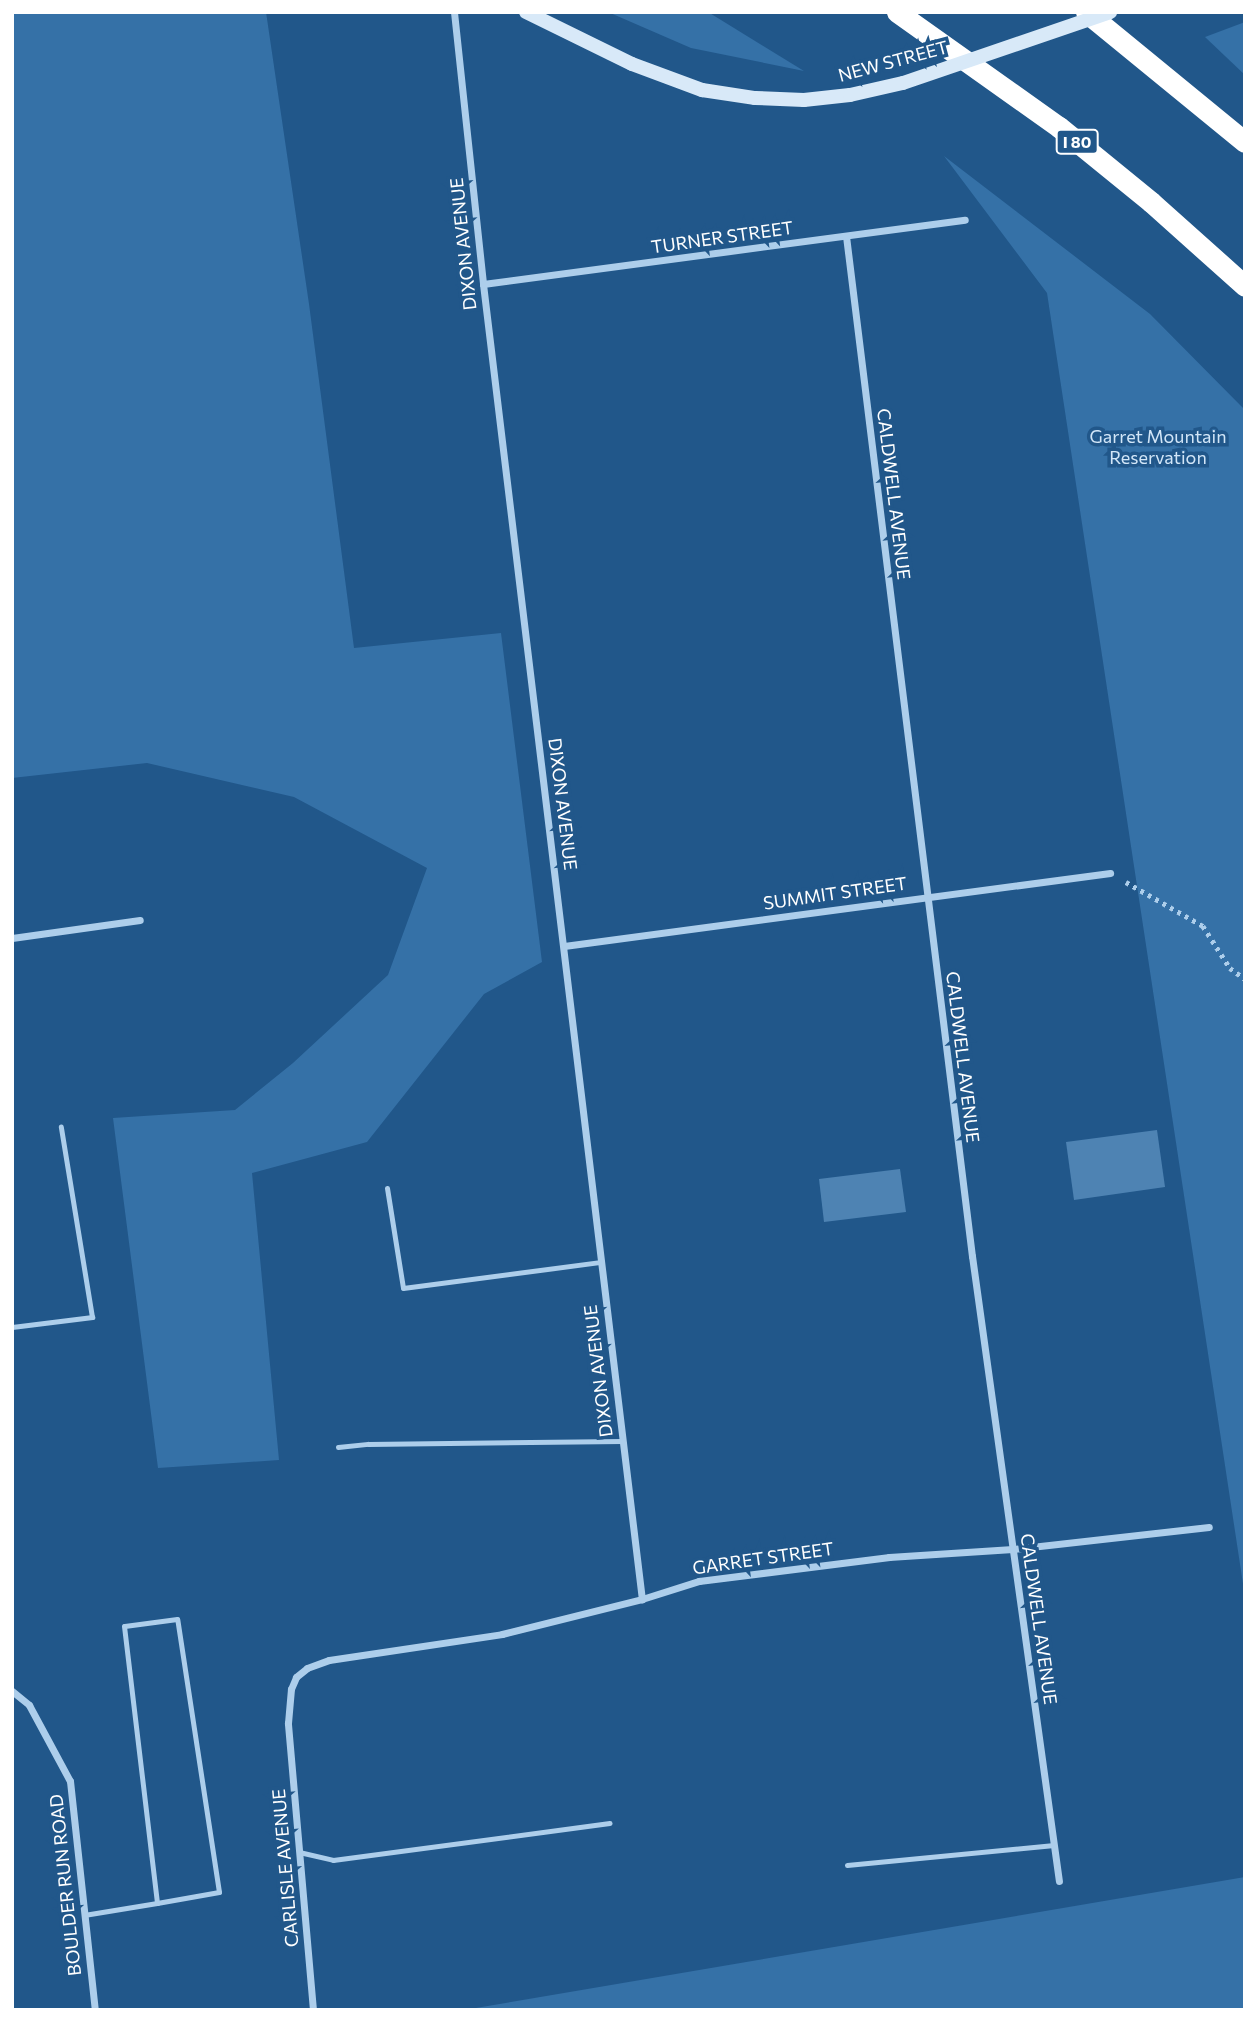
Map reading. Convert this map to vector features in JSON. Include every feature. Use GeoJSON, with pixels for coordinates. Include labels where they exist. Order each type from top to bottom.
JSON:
{"type":"FeatureCollection","features":[{"type":"Feature","properties":{"kind":"highway","name":"I 80"},"geometry":{"type":"LineString","coordinates":[[897,12],[1059,127],[1151,202],[1245,286]]}},
{"type":"Feature","properties":{"kind":"highway"},"geometry":{"type":"LineString","coordinates":[[1086,12],[1245,142]]}},
{"type":"Feature","properties":{"kind":"street","name":"DIXON AVENUE"},"geometry":{"type":"LineString","coordinates":[[454,12],[483,284],[642,1599]]}},
{"type":"Feature","properties":{"kind":"street","name":"NEW STREET"},"geometry":{"type":"LineString","coordinates":[[526,12],[632,64],[702,90],[755,98],[804,100],[850,95],[903,83],[1110,12]]}},
{"type":"Feature","properties":{"kind":"street","name":"TURNER STREET"},"geometry":{"type":"LineString","coordinates":[[483,284],[965,220]]}},
{"type":"Feature","properties":{"kind":"street","name":"CALDWELL AVENUE"},"geometry":{"type":"LineString","coordinates":[[846,236],[972,1256],[1059,1881]]}},
{"type":"Feature","properties":{"kind":"street","name":"SUMMIT STREET"},"geometry":{"type":"LineString","coordinates":[[565,946],[1110,873]]}},
{"type":"Feature","properties":{"kind":"street"},"geometry":{"type":"LineString","coordinates":[[12,938],[140,920]]}},
{"type":"Feature","properties":{"kind":"street","name":"GARRET STREET"},"geometry":{"type":"LineString","coordinates":[[288,1723],[291,1689],[296,1677],[307,1668],[329,1660],[502,1634],[642,1599],[699,1581],[889,1557],[1013,1549],[1209,1527]]}},
{"type":"Feature","properties":{"kind":"street","name":"BOULDER RUN ROAD"},"geometry":{"type":"LineString","coordinates":[[12,1691],[29,1705],[70,1782],[95,2010]]}},
{"type":"Feature","properties":{"kind":"street","name":"CARLISLE AVENUE"},"geometry":{"type":"LineString","coordinates":[[288,1723],[313,2010]]}},
{"type":"Feature","properties":{"kind":"lane"},"geometry":{"type":"LineString","coordinates":[[12,1327],[92,1317],[61,1127]]}},
{"type":"Feature","properties":{"kind":"lane"},"geometry":{"type":"LineString","coordinates":[[387,1188],[402,1289],[601,1262]]}},
{"type":"Feature","properties":{"kind":"lane"},"geometry":{"type":"LineString","coordinates":[[338,1447],[368,1444],[622,1441]]}},
{"type":"Feature","properties":{"kind":"lane"},"geometry":{"type":"LineString","coordinates":[[84,1915],[157,1903],[219,1892],[177,1619],[124,1626],[157,1903]]}},
{"type":"Feature","properties":{"kind":"lane"},"geometry":{"type":"LineString","coordinates":[[299,1852],[333,1860],[610,1823]]}},
{"type":"Feature","properties":{"kind":"lane"},"geometry":{"type":"LineString","coordinates":[[847,1865],[1054,1845]]}},
{"type":"Feature","properties":{"kind":"path"},"geometry":{"type":"LineString","coordinates":[[1110,873],[1203,926],[1230,968],[1245,979]]}},
{"type":"Feature","properties":{"kind":"green space"},"geometry":{"type":"Polygon","coordinates":[[[12,12],[266,12],[309,304],[354,648],[501,633],[542,962],[484,994],[367,1142],[252,1173],[279,1460],[158,1468],[113,1118],[235,1110],[293,1063],[388,975],[427,868],[294,797],[147,763],[12,778],[12,12]]]}},
{"type":"Feature","properties":{"kind":"green space"},"geometry":{"type":"Polygon","coordinates":[[[608,12],[708,12],[804,71],[691,48],[608,12]]]}},
{"type":"Feature","properties":{"kind":"green space"},"geometry":{"type":"Polygon","coordinates":[[[1245,22],[1245,75],[1205,37],[1245,22]]]}},
{"type":"Feature","properties":{"kind":"green space","name":"Garret Mountain Reservation"},"geometry":{"type":"Polygon","coordinates":[[[944,156],[1150,314],[1245,410],[1245,1597],[1047,293],[944,156]]]}},
{"type":"Feature","properties":{"kind":"green space"},"geometry":{"type":"Polygon","coordinates":[[[1245,1877],[1245,2010],[464,2010],[1245,1877]]]}},
{"type":"Feature","properties":{"kind":"building"},"geometry":{"type":"Polygon","coordinates":[[[1157,1130],[1165,1187],[1074,1200],[1066,1142],[1157,1130]]]}},
{"type":"Feature","properties":{"kind":"building"},"geometry":{"type":"Polygon","coordinates":[[[900,1169],[906,1212],[824,1222],[819,1179],[900,1169]]]}}]}
